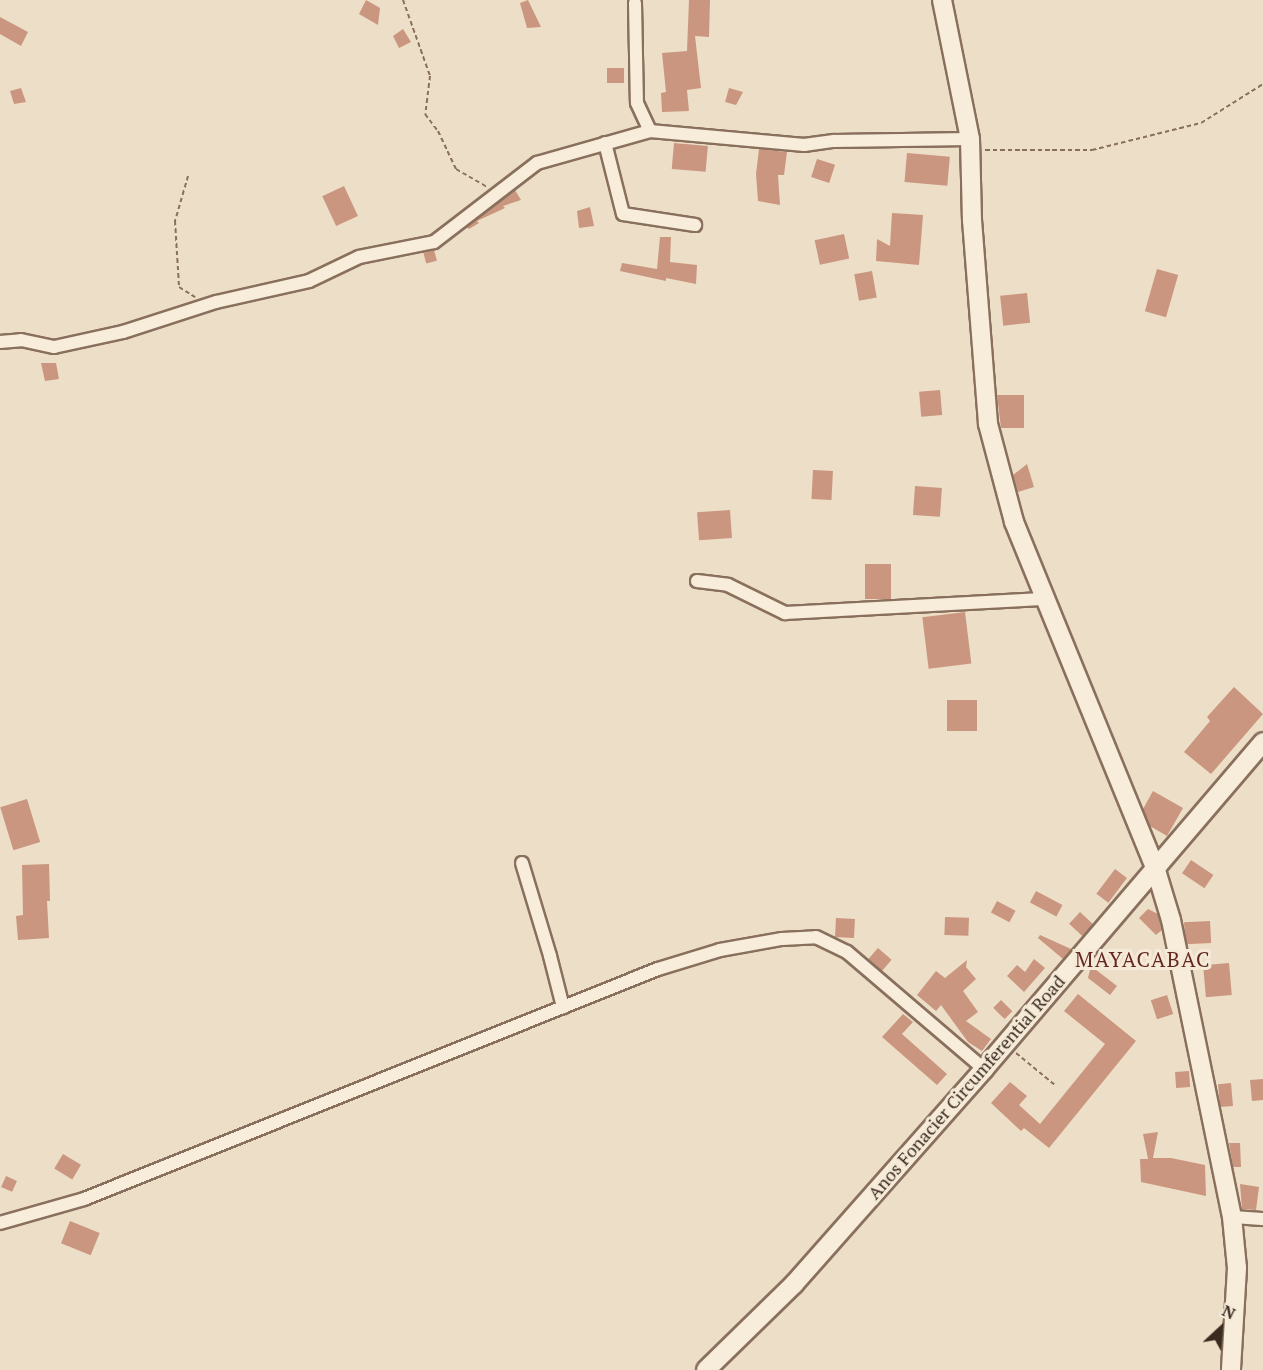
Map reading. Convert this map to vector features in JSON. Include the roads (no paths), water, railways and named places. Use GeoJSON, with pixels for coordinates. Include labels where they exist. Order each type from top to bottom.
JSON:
{"type":"FeatureCollection","features":[{"type":"Feature","properties":{"kind":"street"},"geometry":{"type":"LineString","coordinates":[[942,0],[970,144],[972,220],[988,424],[1014,522],[1155,867],[1171,920],[1232,1217],[1237,1268],[1231,1370]]}},
{"type":"Feature","properties":{"kind":"street"},"geometry":{"type":"LineString","coordinates":[[635,3],[637,103],[650,131]]}},
{"type":"Feature","properties":{"kind":"street"},"geometry":{"type":"LineString","coordinates":[[0,342],[21,340],[54,347],[123,332],[207,305],[309,281],[359,257],[434,242],[537,163],[650,131],[804,145],[834,141],[970,144]]}},
{"type":"Feature","properties":{"kind":"street"},"geometry":{"type":"LineString","coordinates":[[605,143],[623,213],[695,225]]}},
{"type":"Feature","properties":{"kind":"street"},"geometry":{"type":"LineString","coordinates":[[696,581],[728,585],[785,613],[1047,599]]}},
{"type":"Feature","properties":{"kind":"street","name":"Anos Fonacier Circumferential Road"},"geometry":{"type":"LineString","coordinates":[[706,1370],[794,1284],[984,1069],[1263,742]]}},
{"type":"Feature","properties":{"kind":"street"},"geometry":{"type":"LineString","coordinates":[[522,863],[563,1007]]}},
{"type":"Feature","properties":{"kind":"street"},"geometry":{"type":"LineString","coordinates":[[0,1223],[84,1199],[658,969],[720,950],[782,939],[816,937],[848,952],[984,1069]]}},
{"type":"Feature","properties":{"kind":"street"},"geometry":{"type":"LineString","coordinates":[[1232,1217],[1263,1219]]}},
{"type":"Feature","properties":{"kind":"district","name":"MAYACABAC"},"geometry":{"type":"Point","coordinates":[1143,959]}}]}
